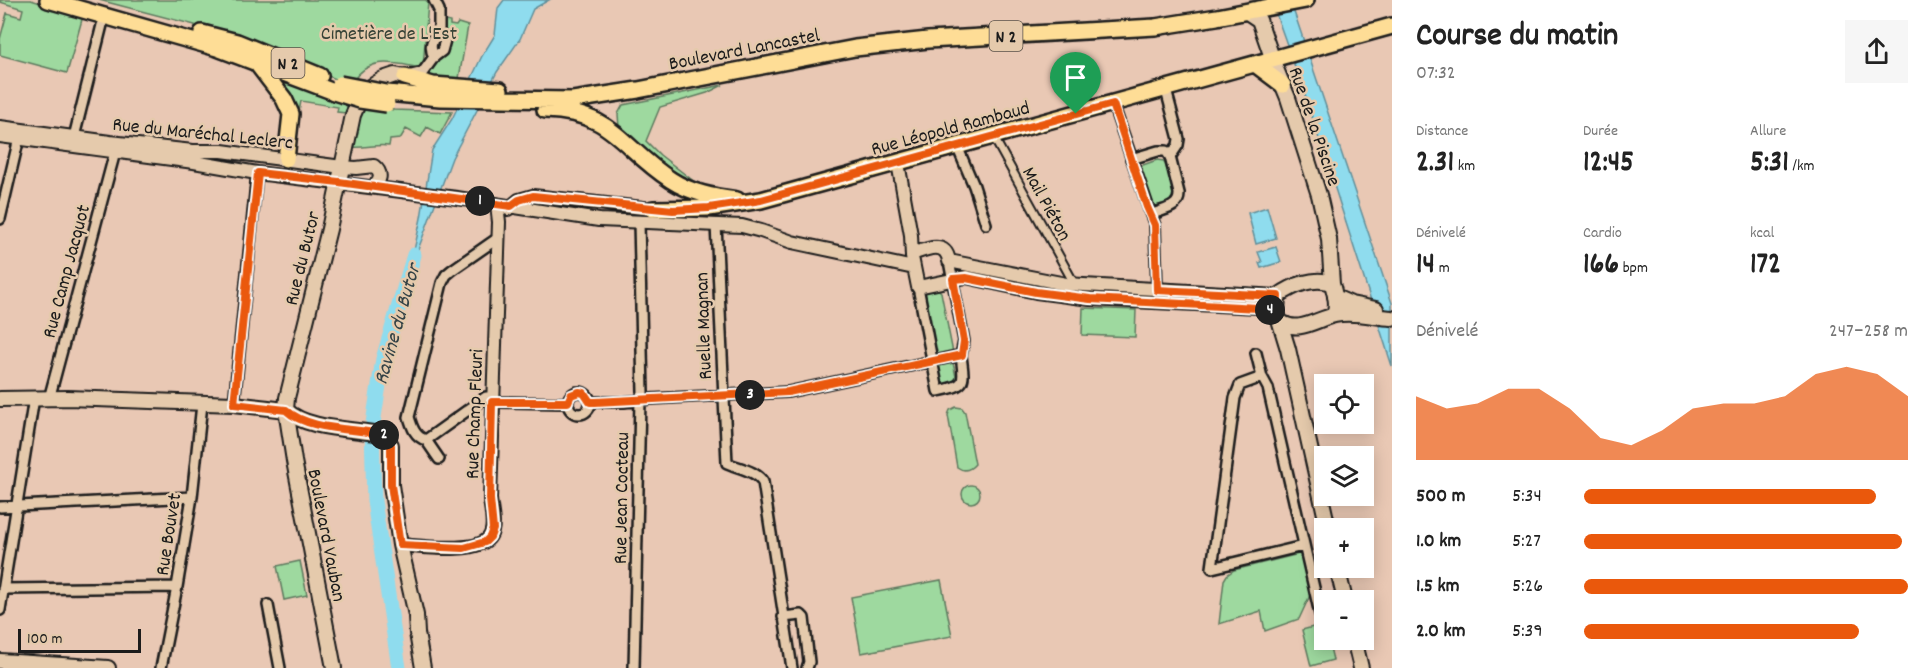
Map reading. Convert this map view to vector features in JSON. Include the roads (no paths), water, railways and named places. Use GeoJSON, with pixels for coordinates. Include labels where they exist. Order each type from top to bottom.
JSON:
{"type":"FeatureCollection","features":[{"type":"Feature","properties":{"kind":"main road","name":"N 2"},"geometry":{"type":"LineString","coordinates":[[48,0],[217,48],[256,63],[337,88],[387,99],[446,97],[525,100],[582,115],[600,122],[615,132],[658,171],[684,187],[718,197],[761,200]]}},
{"type":"Feature","properties":{"kind":"main road","name":"N 2"},"geometry":{"type":"LineString","coordinates":[[83,0],[237,42],[337,88]]}},
{"type":"Feature","properties":{"kind":"main road","name":"Boulevard Lancastel"},"geometry":{"type":"LineString","coordinates":[[525,100],[563,93],[638,90],[855,48],[928,40],[1155,27],[1302,1]]}},
{"type":"Feature","properties":{"kind":"main road","name":"Rue de la Piscine"},"geometry":{"type":"LineString","coordinates":[[1247,12],[1259,21],[1322,203],[1329,239],[1330,262],[1325,272],[1328,286]]}},
{"type":"Feature","properties":{"kind":"main road","name":"Rue Léopold Rambaud"},"geometry":{"type":"LineString","coordinates":[[761,200],[1392,26]]}},
{"type":"Feature","properties":{"kind":"main road"},"geometry":{"type":"LineString","coordinates":[[256,63],[284,99],[291,114],[286,159]]}},
{"type":"Feature","properties":{"kind":"main road"},"geometry":{"type":"LineString","coordinates":[[1255,64],[1283,85]]}},
{"type":"Feature","properties":{"kind":"main road","name":"Rue du Butor"},"geometry":{"type":"LineString","coordinates":[[286,410],[288,393],[353,115],[361,97],[372,86],[395,75],[405,77]]}},
{"type":"Feature","properties":{"kind":"main road"},"geometry":{"type":"LineString","coordinates":[[405,77],[446,97],[525,100]]}},
{"type":"Feature","properties":{"kind":"main road"},"geometry":{"type":"LineString","coordinates":[[653,209],[709,208],[761,200]]}},
{"type":"Feature","properties":{"kind":"main road"},"geometry":{"type":"LineString","coordinates":[[1328,286],[1337,308],[1334,315]]}},
{"type":"Feature","properties":{"kind":"main road"},"geometry":{"type":"LineString","coordinates":[[1326,518],[1279,318],[1278,296],[1285,291],[1328,286],[1351,304],[1392,318]]}},
{"type":"Feature","properties":{"kind":"main road"},"geometry":{"type":"LineString","coordinates":[[1279,318],[1288,327],[1298,327],[1334,315],[1392,310]]}},
{"type":"Feature","properties":{"kind":"main road"},"geometry":{"type":"LineString","coordinates":[[1288,349],[1298,327]]}},
{"type":"Feature","properties":{"kind":"main road"},"geometry":{"type":"LineString","coordinates":[[0,399],[234,404],[286,410],[292,415],[319,425],[385,435],[391,445],[391,485],[416,615],[423,668]]}},
{"type":"Feature","properties":{"kind":"main road","name":"Boulevard Vauban"},"geometry":{"type":"LineString","coordinates":[[286,410],[334,668]]}},
{"type":"Feature","properties":{"kind":"main road"},"geometry":{"type":"LineString","coordinates":[[292,441],[302,430],[319,425]]}},
{"type":"Feature","properties":{"kind":"main road"},"geometry":{"type":"LineString","coordinates":[[1357,650],[1361,668]]}},
{"type":"Feature","properties":{"kind":"main road"},"geometry":{"type":"LineString","coordinates":[[0,662],[108,668]]}},
{"type":"Feature","properties":{"kind":"street"},"geometry":{"type":"LineString","coordinates":[[405,77],[423,72],[434,57],[442,51],[445,40],[438,32],[439,10],[434,0]]}},
{"type":"Feature","properties":{"kind":"street"},"geometry":{"type":"LineString","coordinates":[[74,137],[102,25]]}},
{"type":"Feature","properties":{"kind":"street"},"geometry":{"type":"LineString","coordinates":[[1166,90],[1179,139],[1170,157]]}},
{"type":"Feature","properties":{"kind":"street"},"geometry":{"type":"LineString","coordinates":[[1113,104],[1155,225],[1157,290]]}},
{"type":"Feature","properties":{"kind":"street","name":"Rue du Maréchal Leclerc"},"geometry":{"type":"LineString","coordinates":[[0,127],[193,151],[222,151],[342,167],[374,166],[379,172],[379,181],[377,185],[371,187]]}},
{"type":"Feature","properties":{"kind":"street","name":"Rue du Maréchal Leclerc"},"geometry":{"type":"LineString","coordinates":[[0,136],[497,204]]}},
{"type":"Feature","properties":{"kind":"street","name":"Mail Piéton"},"geometry":{"type":"LineString","coordinates":[[993,136],[1075,285]]}},
{"type":"Feature","properties":{"kind":"street"},"geometry":{"type":"LineString","coordinates":[[0,219],[19,138]]}},
{"type":"Feature","properties":{"kind":"street"},"geometry":{"type":"LineString","coordinates":[[957,146],[974,186],[986,224]]}},
{"type":"Feature","properties":{"kind":"street"},"geometry":{"type":"LineString","coordinates":[[1131,159],[1158,151],[1166,152],[1170,157],[1180,198],[1176,204],[1151,216]]}},
{"type":"Feature","properties":{"kind":"street","name":"Rue Camp Jacquot"},"geometry":{"type":"LineString","coordinates":[[49,399],[115,152]]}},
{"type":"Feature","properties":{"kind":"street"},"geometry":{"type":"LineString","coordinates":[[286,159],[289,175]]}},
{"type":"Feature","properties":{"kind":"street"},"geometry":{"type":"LineString","coordinates":[[898,163],[911,235],[914,268],[938,391],[957,387],[963,379],[964,341],[948,254],[944,249],[928,248],[916,243],[911,235]]}},
{"type":"Feature","properties":{"kind":"street"},"geometry":{"type":"LineString","coordinates":[[234,404],[258,173]]}},
{"type":"Feature","properties":{"kind":"street"},"geometry":{"type":"LineString","coordinates":[[499,222],[511,206],[519,200],[533,196],[653,209]]}},
{"type":"Feature","properties":{"kind":"street"},"geometry":{"type":"LineString","coordinates":[[497,204],[599,220],[716,224],[753,228],[792,242],[914,268]]}},
{"type":"Feature","properties":{"kind":"street","name":"Rue Champ Fleuri"},"geometry":{"type":"LineString","coordinates":[[402,551],[423,547],[464,548],[485,542],[493,529],[490,499],[499,222],[497,204]]}},
{"type":"Feature","properties":{"kind":"street","name":"Rue Jean Cocteau"},"geometry":{"type":"LineString","coordinates":[[634,668],[639,400],[643,392],[639,222]]}},
{"type":"Feature","properties":{"kind":"street","name":"Ruelle Magnan"},"geometry":{"type":"LineString","coordinates":[[716,224],[727,463],[755,474],[763,482],[792,668]]}},
{"type":"Feature","properties":{"kind":"street"},"geometry":{"type":"LineString","coordinates":[[439,459],[426,440],[417,434],[409,417],[442,283],[452,270],[498,238]]}},
{"type":"Feature","properties":{"kind":"street"},"geometry":{"type":"LineString","coordinates":[[912,254],[928,248]]}},
{"type":"Feature","properties":{"kind":"street"},"geometry":{"type":"LineString","coordinates":[[949,261],[1075,285],[1278,296]]}},
{"type":"Feature","properties":{"kind":"street"},"geometry":{"type":"LineString","coordinates":[[918,287],[966,278],[1036,292],[1090,299],[1258,308],[1279,318]]}},
{"type":"Feature","properties":{"kind":"street"},"geometry":{"type":"LineString","coordinates":[[1256,353],[1268,388],[1314,590]]}},
{"type":"Feature","properties":{"kind":"street"},"geometry":{"type":"LineString","coordinates":[[590,402],[788,392],[962,355]]}},
{"type":"Feature","properties":{"kind":"street"},"geometry":{"type":"LineString","coordinates":[[1262,376],[1240,385],[1235,398],[1212,568],[1303,546]]}},
{"type":"Feature","properties":{"kind":"street"},"geometry":{"type":"LineString","coordinates":[[579,392],[584,393],[590,402],[587,410],[580,414],[571,411],[568,402],[571,395],[579,392]]}},
{"type":"Feature","properties":{"kind":"street"},"geometry":{"type":"LineString","coordinates":[[426,440],[486,397],[492,400],[568,402]]}},
{"type":"Feature","properties":{"kind":"street"},"geometry":{"type":"LineString","coordinates":[[0,610],[34,398]]}},
{"type":"Feature","properties":{"kind":"street","name":"Rue Bouvet"},"geometry":{"type":"LineString","coordinates":[[160,668],[177,587],[192,496],[202,404]]}},
{"type":"Feature","properties":{"kind":"street"},"geometry":{"type":"LineString","coordinates":[[0,507],[192,496]]}},
{"type":"Feature","properties":{"kind":"street"},"geometry":{"type":"LineString","coordinates":[[3,589],[177,587]]}},
{"type":"Feature","properties":{"kind":"street"},"geometry":{"type":"LineString","coordinates":[[268,605],[280,668]]}},
{"type":"Feature","properties":{"kind":"street"},"geometry":{"type":"LineString","coordinates":[[783,617],[801,615],[804,618],[809,662],[807,668]]}},
{"type":"Feature","properties":{"kind":"water"},"geometry":{"type":"Polygon","coordinates":[[[504,0],[549,0],[533,9],[520,39],[497,72],[452,158],[409,274],[432,150],[452,119],[482,56],[495,35],[498,8],[504,0]]]}},
{"type":"Feature","properties":{"kind":"water"},"geometry":{"type":"Polygon","coordinates":[[[1271,0],[1290,0],[1392,303],[1392,366],[1305,95],[1271,0]]]}},
{"type":"Feature","properties":{"kind":"water"},"geometry":{"type":"Polygon","coordinates":[[[1267,207],[1276,238],[1256,244],[1248,213],[1267,207]]]}},
{"type":"Feature","properties":{"kind":"water"},"geometry":{"type":"Polygon","coordinates":[[[1276,247],[1281,262],[1261,268],[1259,263],[1262,262],[1258,252],[1276,247]]]}},
{"type":"Feature","properties":{"kind":"waterway","name":"Ravine du Butor"},"geometry":{"type":"LineString","coordinates":[[399,668],[374,501],[372,430],[383,359],[414,255]]}},
{"type":"Feature","properties":{"kind":"park label","name":"Cimetière de L'Est"},"geometry":{"type":"Point","coordinates":[389,32]}}]}
